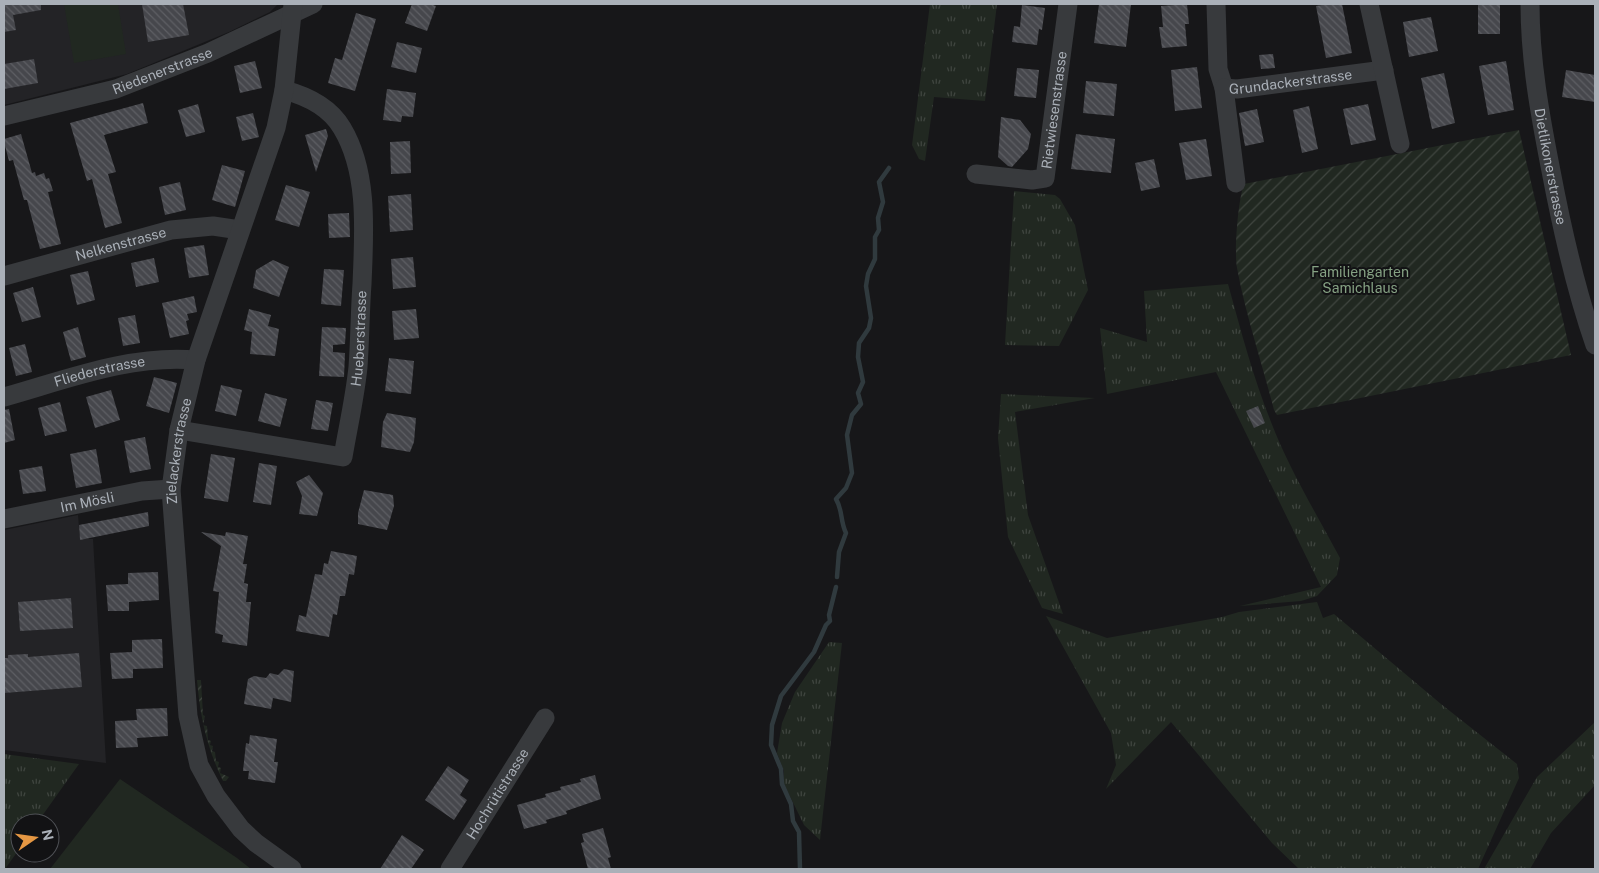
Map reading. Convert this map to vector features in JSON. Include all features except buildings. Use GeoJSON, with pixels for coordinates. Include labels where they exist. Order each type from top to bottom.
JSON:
{"type":"FeatureCollection","features":[{"type":"Feature","properties":{"kind":"street","name":"Riedenerstrasse"},"geometry":{"type":"LineString","coordinates":[[4,116],[116,89],[208,53],[293,8],[313,4]]}},
{"type":"Feature","properties":{"kind":"street","name":"Rietwiesenstrasse"},"geometry":{"type":"LineString","coordinates":[[976,174],[1032,180],[1045,178],[1068,4]]}},
{"type":"Feature","properties":{"kind":"street","name":"Grundackerstrasse"},"geometry":{"type":"LineString","coordinates":[[1216,4],[1218,69],[1224,88],[1246,88],[1384,70]]}},
{"type":"Feature","properties":{"kind":"street"},"geometry":{"type":"LineString","coordinates":[[1370,4],[1400,144]]}},
{"type":"Feature","properties":{"kind":"street","name":"Dietlikonerstrasse"},"geometry":{"type":"LineString","coordinates":[[1530,4],[1532,64],[1542,122],[1566,247],[1592,326],[1595,345]]}},
{"type":"Feature","properties":{"kind":"street","name":"Zielackerstrasse"},"geometry":{"type":"LineString","coordinates":[[292,869],[256,843],[241,829],[216,796],[200,765],[188,716],[172,489],[179,430],[196,360],[276,128],[284,90],[286,48],[293,8]]}},
{"type":"Feature","properties":{"kind":"street"},"geometry":{"type":"LineString","coordinates":[[1224,88],[1236,183]]}},
{"type":"Feature","properties":{"kind":"street","name":"Hueberstrasse"},"geometry":{"type":"LineString","coordinates":[[179,430],[343,457],[358,368],[364,238],[361,191],[352,146],[341,126],[326,109],[306,96],[284,90]]}},
{"type":"Feature","properties":{"kind":"street","name":"Nelkenstrasse"},"geometry":{"type":"LineString","coordinates":[[4,276],[171,230],[213,226],[240,230]]}},
{"type":"Feature","properties":{"kind":"street","name":"Fliederstrasse"},"geometry":{"type":"LineString","coordinates":[[4,397],[140,362],[180,358],[196,360]]}},
{"type":"Feature","properties":{"kind":"street","name":"Im Mösli"},"geometry":{"type":"LineString","coordinates":[[4,519],[142,491],[172,489]]}},
{"type":"Feature","properties":{"kind":"street","name":"Hochrütistrasse"},"geometry":{"type":"LineString","coordinates":[[450,869],[545,718]]}},
{"type":"Feature","properties":{"kind":"shaded area"},"geometry":{"type":"Polygon","coordinates":[[[4,4],[278,4],[270,12],[229,32],[127,74],[4,105],[4,4]]]}},
{"type":"Feature","properties":{"kind":"shaded area"},"geometry":{"type":"Polygon","coordinates":[[[78,515],[80,539],[93,539],[106,763],[4,750],[4,530],[78,515]]]}},
{"type":"Feature","properties":{"kind":"green space"},"geometry":{"type":"Polygon","coordinates":[[[64,4],[118,4],[126,54],[74,63],[64,4]]]}},
{"type":"Feature","properties":{"kind":"green space"},"geometry":{"type":"Polygon","coordinates":[[[930,4],[997,4],[985,101],[934,97],[925,161],[919,159],[912,145],[930,4]]]}},
{"type":"Feature","properties":{"kind":"green space","name":"Familiengarten Samichlaus"},"geometry":{"type":"Polygon","coordinates":[[[1519,130],[1571,355],[1277,415],[1249,322],[1237,268],[1237,226],[1244,184],[1519,130]]]}},
{"type":"Feature","properties":{"kind":"green space"},"geometry":{"type":"Polygon","coordinates":[[[1014,191],[1055,195],[1060,199],[1075,225],[1088,290],[1059,346],[1005,345],[1014,191]]]}},
{"type":"Feature","properties":{"kind":"green space"},"geometry":{"type":"Polygon","coordinates":[[[1228,284],[1253,371],[1278,439],[1303,491],[1340,558],[1337,575],[1317,596],[1301,601],[1240,606],[1321,587],[1216,372],[1107,394],[1100,328],[1147,342],[1144,291],[1228,284]]]}},
{"type":"Feature","properties":{"kind":"green space"},"geometry":{"type":"Polygon","coordinates":[[[1001,394],[1095,398],[1015,412],[1028,515],[1063,614],[1042,608],[1008,537],[998,438],[1001,394]]]}},
{"type":"Feature","properties":{"kind":"green space"},"geometry":{"type":"Polygon","coordinates":[[[1317,602],[1323,618],[1334,614],[1441,704],[1517,764],[1519,778],[1478,869],[1299,869],[1272,843],[1171,722],[1106,789],[1116,765],[1111,733],[1046,616],[1107,638],[1222,617],[1239,612],[1317,602]]]}},
{"type":"Feature","properties":{"kind":"green space"},"geometry":{"type":"Polygon","coordinates":[[[829,642],[842,643],[820,840],[804,825],[784,784],[784,771],[777,753],[782,723],[795,692],[829,642]]]}},
{"type":"Feature","properties":{"kind":"green space"},"geometry":{"type":"Polygon","coordinates":[[[197,680],[201,680],[203,715],[205,716],[203,724],[200,707],[197,680]]]}},
{"type":"Feature","properties":{"kind":"green space"},"geometry":{"type":"Polygon","coordinates":[[[1595,722],[1595,785],[1551,833],[1530,869],[1484,869],[1537,777],[1595,722]]]}},
{"type":"Feature","properties":{"kind":"green space"},"geometry":{"type":"Polygon","coordinates":[[[204,725],[207,726],[208,740],[211,741],[210,745],[213,746],[212,751],[215,752],[216,761],[219,762],[218,767],[221,768],[220,773],[229,777],[226,781],[223,781],[217,769],[209,744],[204,725]]]}},
{"type":"Feature","properties":{"kind":"green space"},"geometry":{"type":"Polygon","coordinates":[[[4,754],[79,764],[44,813],[10,813],[10,862],[5,869],[4,754]]]}},
{"type":"Feature","properties":{"kind":"green space"},"geometry":{"type":"Polygon","coordinates":[[[120,779],[251,869],[50,869],[55,863],[60,863],[60,856],[120,779]]]}},
{"type":"Feature","properties":{"kind":"waterway"},"geometry":{"type":"LineString","coordinates":[[837,577],[839,552],[846,533],[836,499],[846,488],[852,473],[847,435],[852,415],[861,404],[858,393],[863,382],[858,357],[859,343],[869,328],[871,318],[866,286],[868,274],[875,259],[875,237],[879,230],[878,218],[883,202],[879,182],[889,168]]}},
{"type":"Feature","properties":{"kind":"waterway"},"geometry":{"type":"LineString","coordinates":[[800,869],[799,832],[793,821],[791,804],[782,784],[781,769],[771,745],[772,725],[781,696],[814,652],[826,625],[830,621],[829,615],[836,587]]}}]}
